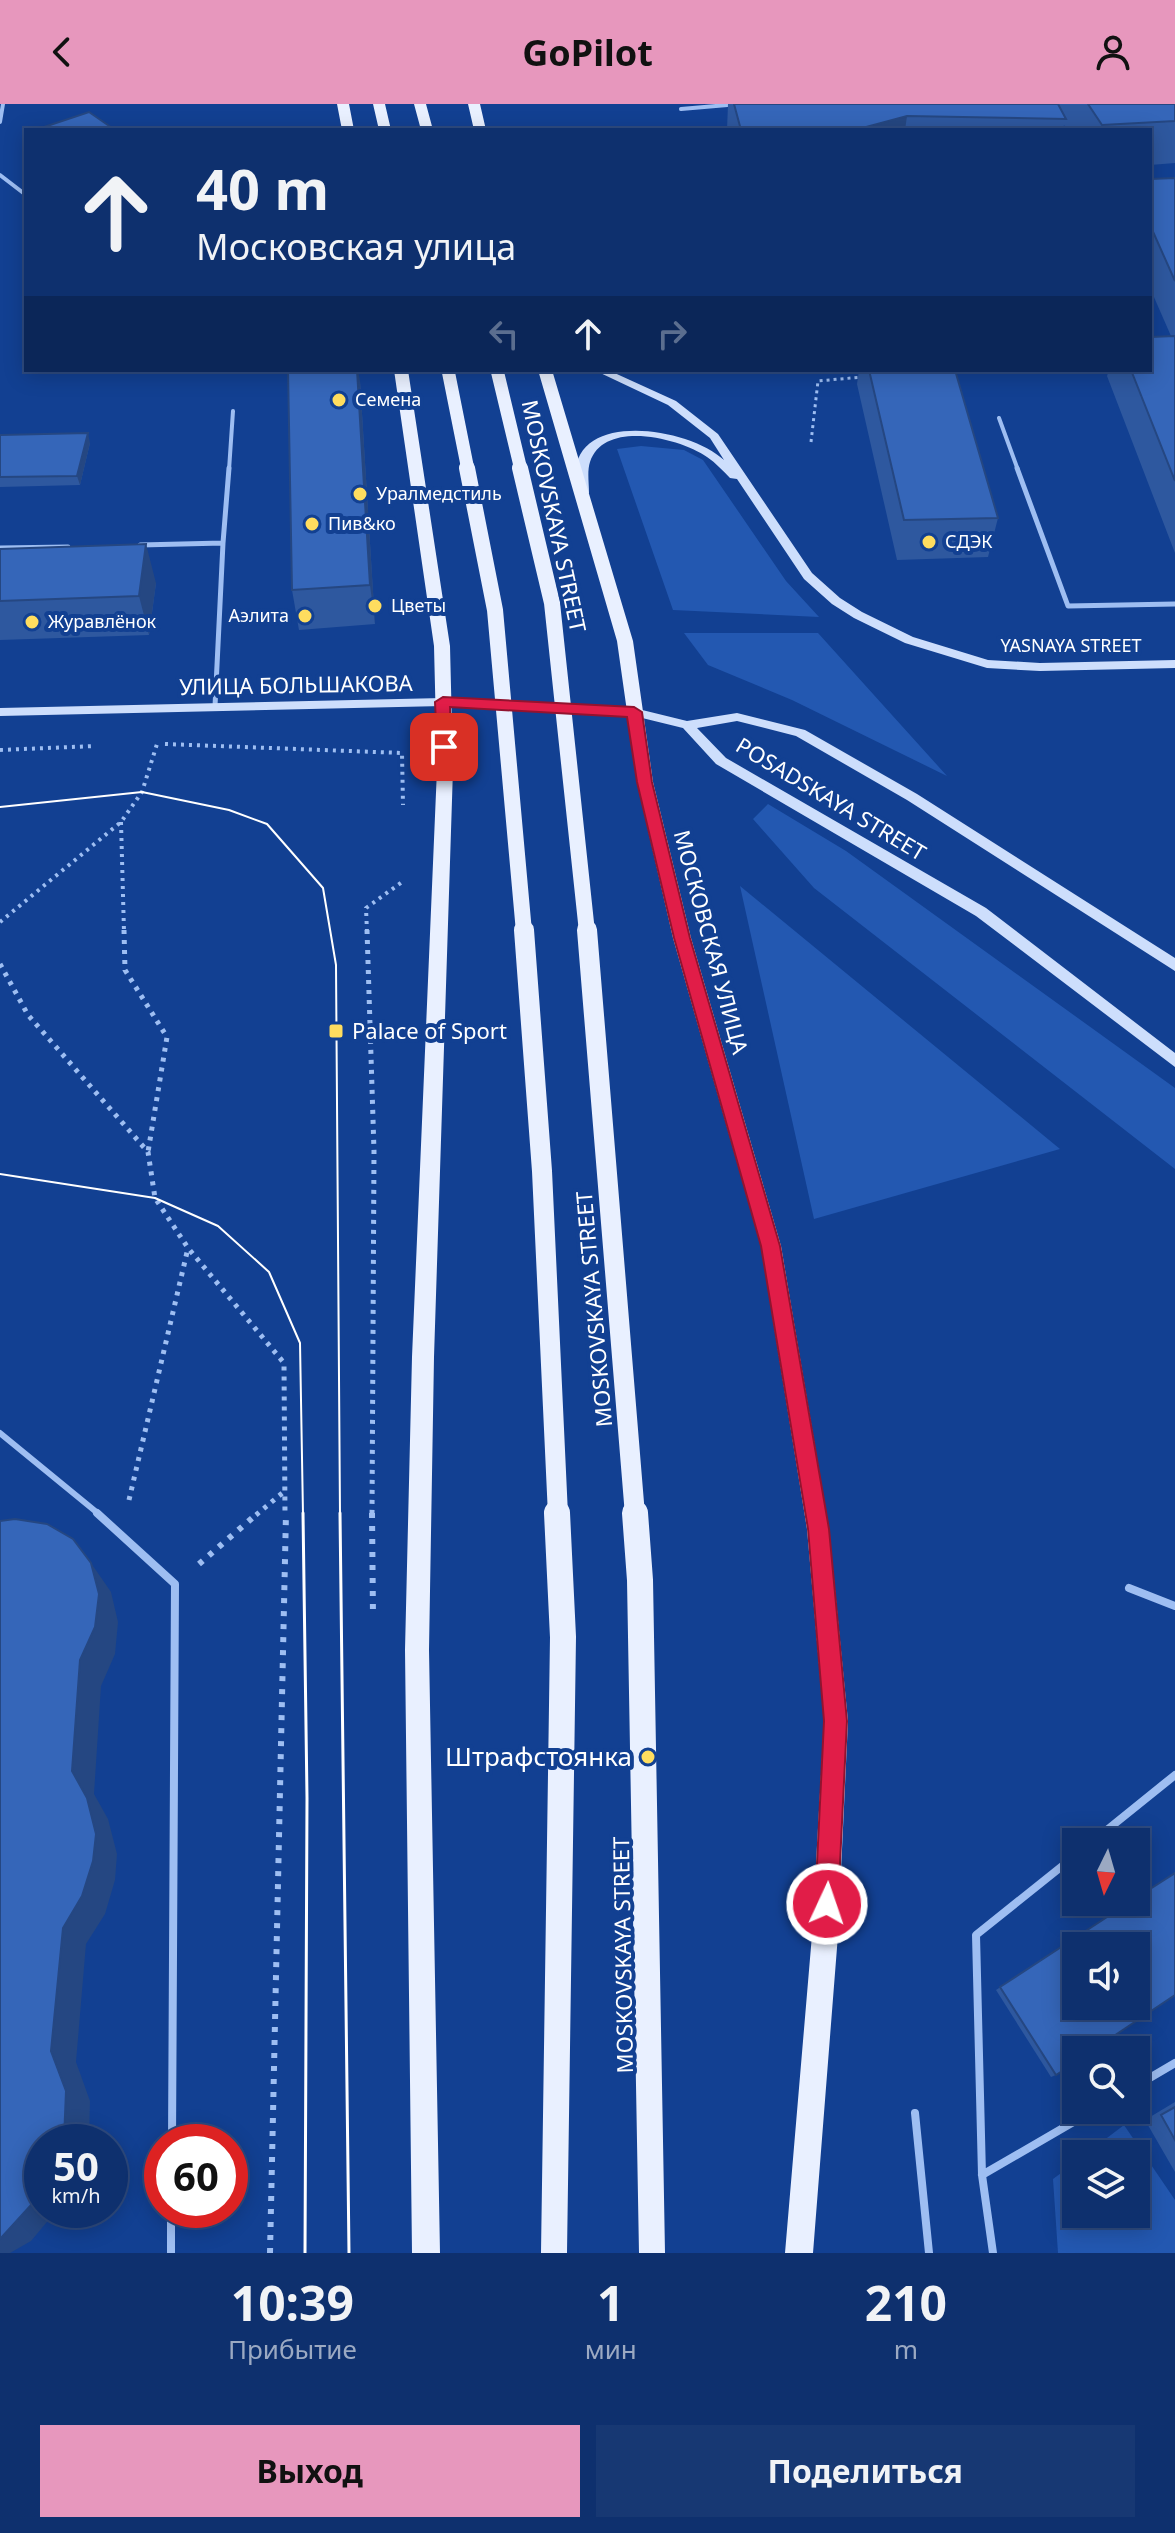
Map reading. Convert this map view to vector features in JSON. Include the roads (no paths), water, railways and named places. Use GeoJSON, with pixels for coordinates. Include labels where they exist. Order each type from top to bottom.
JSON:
{"type":"FeatureCollection","features":[{"type":"Feature","properties":{"kind":"main road"},"geometry":{"type":"LineString","coordinates":[[343,104],[348,128]]}},
{"type":"Feature","properties":{"kind":"main road"},"geometry":{"type":"LineString","coordinates":[[379,104],[385,128]]}},
{"type":"Feature","properties":{"kind":"main road"},"geometry":{"type":"LineString","coordinates":[[420,104],[426,128]]}},
{"type":"Feature","properties":{"kind":"main road"},"geometry":{"type":"LineString","coordinates":[[474,104],[480,128]]}},
{"type":"Feature","properties":{"kind":"main road"},"geometry":{"type":"LineString","coordinates":[[401,372],[442,646],[445,769],[423,1357],[417,1650],[426,2253]]}},
{"type":"Feature","properties":{"kind":"main road","name":"MOSKOVSKAYA STREET"},"geometry":{"type":"LineString","coordinates":[[448,372],[495,610],[517,837],[542,1171],[563,1637],[554,2253]]}},
{"type":"Feature","properties":{"kind":"main road","name":"MOSKOVSKAYA STREET"},"geometry":{"type":"LineString","coordinates":[[497,372],[552,603],[580,846],[607,1162],[640,1580],[652,2253]]}},
{"type":"Feature","properties":{"kind":"main road","name":"МОСКОВСКАЯ УЛИЦА"},"geometry":{"type":"LineString","coordinates":[[546,372],[625,641],[645,782],[682,938],[771,1246],[818,1529],[836,1721],[825,1935],[799,2253]]}},
{"type":"Feature","properties":{"kind":"street"},"geometry":{"type":"LineString","coordinates":[[603,372],[672,403],[692,418],[714,436],[748,489]]}},
{"type":"Feature","properties":{"kind":"street"},"geometry":{"type":"LineString","coordinates":[[583,493],[584,462],[593,446],[609,435],[629,433],[667,436],[687,442],[711,454],[748,489]]}},
{"type":"Feature","properties":{"kind":"street","name":"YASNAYA STREET"},"geometry":{"type":"LineString","coordinates":[[748,489],[818,586],[858,615],[909,640],[987,664],[1040,667],[1175,664]]}},
{"type":"Feature","properties":{"kind":"street","name":"УЛИЦА БОЛЬШАКОВА"},"geometry":{"type":"LineString","coordinates":[[0,712],[443,702],[634,712],[687,725]]}},
{"type":"Feature","properties":{"kind":"street","name":"POSADSKAYA STREET"},"geometry":{"type":"LineString","coordinates":[[687,725],[737,717],[800,733],[912,797],[1175,965]]}},
{"type":"Feature","properties":{"kind":"street","name":"POSADSKAYA STREET"},"geometry":{"type":"LineString","coordinates":[[687,725],[721,761],[981,912],[1175,1061]]}},
{"type":"Feature","properties":{"kind":"lane"},"geometry":{"type":"LineString","coordinates":[[0,122],[3,104]]}},
{"type":"Feature","properties":{"kind":"lane"},"geometry":{"type":"LineString","coordinates":[[681,109],[739,104]]}},
{"type":"Feature","properties":{"kind":"lane"},"geometry":{"type":"LineString","coordinates":[[0,175],[24,193]]}},
{"type":"Feature","properties":{"kind":"lane"},"geometry":{"type":"LineString","coordinates":[[215,706],[233,411]]}},
{"type":"Feature","properties":{"kind":"lane"},"geometry":{"type":"LineString","coordinates":[[999,418],[1068,606],[1175,604]]}},
{"type":"Feature","properties":{"kind":"lane"},"geometry":{"type":"LineString","coordinates":[[127,545],[223,543]]}},
{"type":"Feature","properties":{"kind":"lane"},"geometry":{"type":"LineString","coordinates":[[0,548],[80,546]]}},
{"type":"Feature","properties":{"kind":"lane"},"geometry":{"type":"LineString","coordinates":[[0,1433],[121,1533],[175,1584],[172,2124]]}},
{"type":"Feature","properties":{"kind":"lane"},"geometry":{"type":"LineString","coordinates":[[1129,1588],[1175,1606]]}},
{"type":"Feature","properties":{"kind":"lane"},"geometry":{"type":"LineString","coordinates":[[1109,1828],[1175,1775]]}},
{"type":"Feature","properties":{"kind":"lane"},"geometry":{"type":"LineString","coordinates":[[993,2253],[982,2175],[976,1935],[1062,1866]]}},
{"type":"Feature","properties":{"kind":"lane"},"geometry":{"type":"LineString","coordinates":[[1150,2078],[1175,2063]]}},
{"type":"Feature","properties":{"kind":"lane"},"geometry":{"type":"LineString","coordinates":[[915,2113],[929,2253]]}},
{"type":"Feature","properties":{"kind":"lane"},"geometry":{"type":"LineString","coordinates":[[982,2175],[1070,2124]]}},
{"type":"Feature","properties":{"kind":"lane"},"geometry":{"type":"LineString","coordinates":[[171,2228],[171,2253]]}},
{"type":"Feature","properties":{"kind":"tram line"},"geometry":{"type":"LineString","coordinates":[[0,807],[142,792],[229,810],[267,824],[323,888],[336,965],[340,1515]]}},
{"type":"Feature","properties":{"kind":"tram line"},"geometry":{"type":"LineString","coordinates":[[0,1174],[155,1198],[218,1226],[269,1272],[300,1343],[303,1515]]}},
{"type":"Feature","properties":{"kind":"tram line"},"geometry":{"type":"LineString","coordinates":[[303,1513],[307,1798],[305,2253]]}},
{"type":"Feature","properties":{"kind":"tram line"},"geometry":{"type":"LineString","coordinates":[[340,1513],[349,2253]]}},
{"type":"Feature","properties":{"kind":"place","name":"Семена"},"geometry":{"type":"Point","coordinates":[339,400]}},
{"type":"Feature","properties":{"kind":"place","name":"Уралмедстиль"},"geometry":{"type":"Point","coordinates":[360,494]}},
{"type":"Feature","properties":{"kind":"place","name":"Пив&ко"},"geometry":{"type":"Point","coordinates":[312,524]}},
{"type":"Feature","properties":{"kind":"place","name":"СДЭК"},"geometry":{"type":"Point","coordinates":[929,542]}},
{"type":"Feature","properties":{"kind":"place","name":"Цветы"},"geometry":{"type":"Point","coordinates":[375,606]}},
{"type":"Feature","properties":{"kind":"place","name":"Аэлита"},"geometry":{"type":"Point","coordinates":[305,616]}},
{"type":"Feature","properties":{"kind":"place","name":"Журавлёнок"},"geometry":{"type":"Point","coordinates":[32,622]}},
{"type":"Feature","properties":{"kind":"place","name":"Palace of Sport"},"geometry":{"type":"Point","coordinates":[336,1031]}},
{"type":"Feature","properties":{"kind":"place","name":"Штрафстоянка"},"geometry":{"type":"Point","coordinates":[648,1757]}}]}
